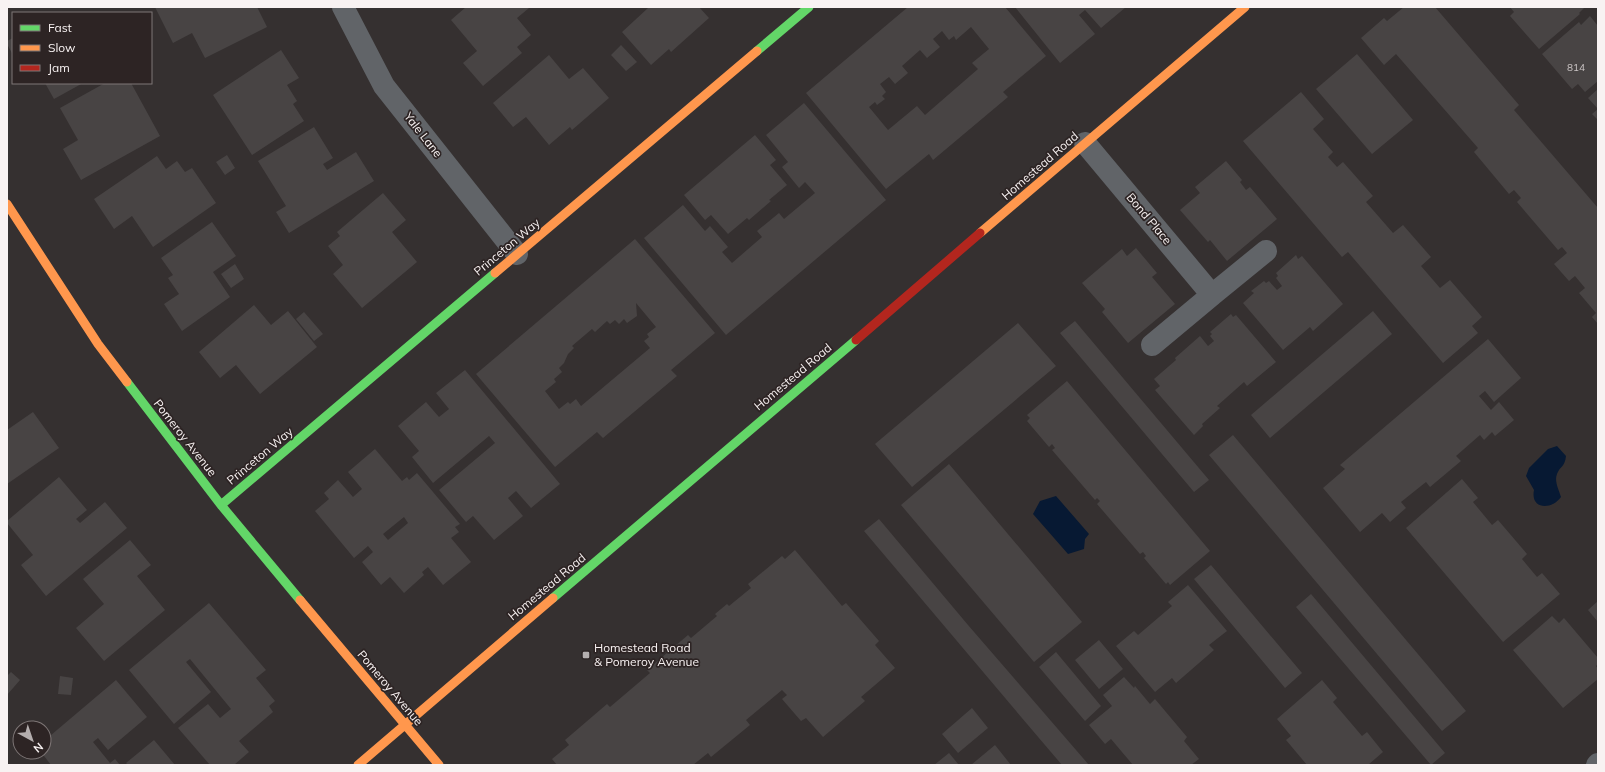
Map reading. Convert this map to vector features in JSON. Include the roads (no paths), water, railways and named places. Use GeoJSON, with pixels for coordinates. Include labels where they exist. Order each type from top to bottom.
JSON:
{"type":"FeatureCollection","features":[{"type":"Feature","properties":{"kind":"street","name":"Yale Lane"},"geometry":{"type":"LineString","coordinates":[[343,7],[384,86],[517,254]]}},
{"type":"Feature","properties":{"kind":"street","name":"Homestead Road"},"geometry":{"type":"LineString","coordinates":[[358,765],[1245,7]]}},
{"type":"Feature","properties":{"kind":"street","name":"Princeton Way"},"geometry":{"type":"LineString","coordinates":[[221,505],[803,9]]}},
{"type":"Feature","properties":{"kind":"street","name":"Bond Place"},"geometry":{"type":"LineString","coordinates":[[1085,143],[1212,295]]}},
{"type":"Feature","properties":{"kind":"street","name":"Pomeroy Avenue"},"geometry":{"type":"LineString","coordinates":[[7,204],[98,344],[221,505],[439,765]]}},
{"type":"Feature","properties":{"kind":"street"},"geometry":{"type":"LineString","coordinates":[[1152,345],[1266,251]]}},
{"type":"Feature","properties":{"kind":"water"},"geometry":{"type":"Polygon","coordinates":[[[1557,446],[1566,456],[1565,462],[1558,471],[1556,477],[1556,483],[1561,497],[1552,504],[1543,506],[1535,501],[1534,490],[1526,476],[1529,468],[1548,449],[1557,446]]]}},
{"type":"Feature","properties":{"kind":"water"},"geometry":{"type":"Polygon","coordinates":[[[1056,496],[1089,534],[1085,539],[1084,549],[1068,554],[1033,514],[1040,501],[1056,496]]]}},
{"type":"Feature","properties":{"kind":"place","name":"Homestead Road & Pomeroy Avenue"},"geometry":{"type":"Point","coordinates":[586,655]}}]}
